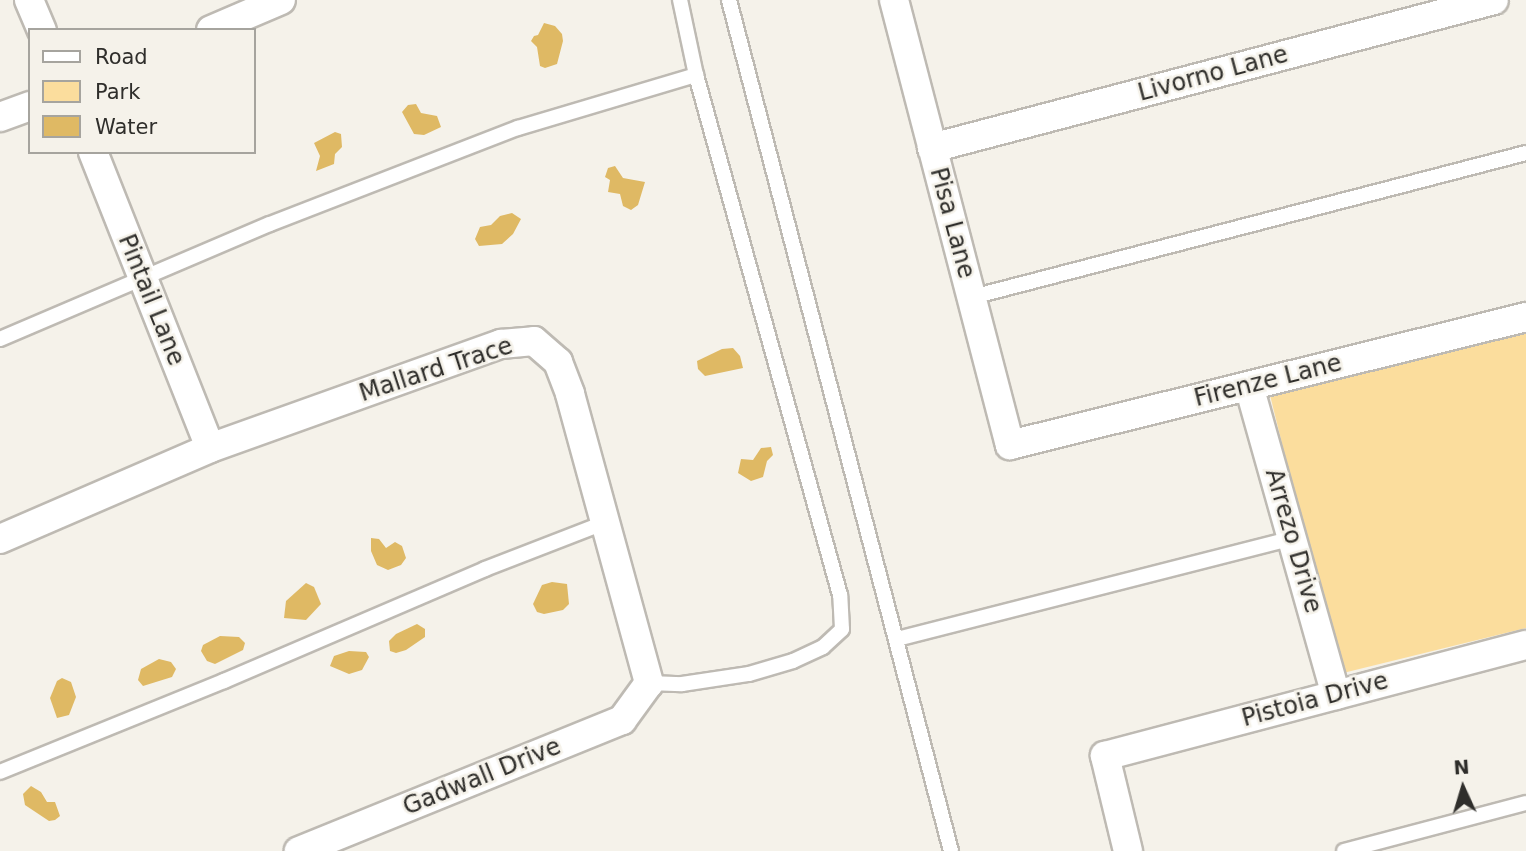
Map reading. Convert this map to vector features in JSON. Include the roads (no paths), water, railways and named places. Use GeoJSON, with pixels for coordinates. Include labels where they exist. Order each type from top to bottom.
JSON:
{"type":"FeatureCollection","features":[{"type":"Feature","properties":{"kind":"street"},"geometry":{"type":"LineString","coordinates":[[29,0],[41,28]]}},
{"type":"Feature","properties":{"kind":"street","name":"Pisa Lane"},"geometry":{"type":"LineString","coordinates":[[894,0],[1010,445]]}},
{"type":"Feature","properties":{"kind":"street","name":"Livorno Lane"},"geometry":{"type":"LineString","coordinates":[[932,148],[1493,0]]}},
{"type":"Feature","properties":{"kind":"street"},"geometry":{"type":"LineString","coordinates":[[215,28],[271,2]]}},
{"type":"Feature","properties":{"kind":"street"},"geometry":{"type":"LineString","coordinates":[[0,117],[28,107]]}},
{"type":"Feature","properties":{"kind":"street","name":"Pintail Lane"},"geometry":{"type":"LineString","coordinates":[[94,154],[210,448]]}},
{"type":"Feature","properties":{"kind":"street","name":"Firenze Lane"},"geometry":{"type":"LineString","coordinates":[[1010,445],[1526,317]]}},
{"type":"Feature","properties":{"kind":"street","name":"Mallard Trace"},"geometry":{"type":"LineString","coordinates":[[0,539],[210,448],[501,344],[534,341],[558,362],[606,522],[649,684]]}},
{"type":"Feature","properties":{"kind":"street","name":"Arrezo Drive"},"geometry":{"type":"LineString","coordinates":[[1249,386],[1336,695]]}},
{"type":"Feature","properties":{"kind":"street","name":"Pistoia Drive"},"geometry":{"type":"LineString","coordinates":[[1128,851],[1105,756],[1526,645]]}},
{"type":"Feature","properties":{"kind":"street","name":"Gadwall Drive"},"geometry":{"type":"LineString","coordinates":[[299,851],[622,720],[649,684]]}},
{"type":"Feature","properties":{"kind":"lane"},"geometry":{"type":"LineString","coordinates":[[649,684],[682,684],[749,674],[793,661],[823,647],[842,628],[840,594],[696,75],[680,0]]}},
{"type":"Feature","properties":{"kind":"lane"},"geometry":{"type":"LineString","coordinates":[[729,0],[951,851]]}},
{"type":"Feature","properties":{"kind":"lane"},"geometry":{"type":"LineString","coordinates":[[0,339],[270,224],[518,128],[696,75]]}},
{"type":"Feature","properties":{"kind":"lane"},"geometry":{"type":"LineString","coordinates":[[972,297],[1526,153]]}},
{"type":"Feature","properties":{"kind":"lane"},"geometry":{"type":"LineString","coordinates":[[0,772],[224,681],[485,569],[606,522]]}},
{"type":"Feature","properties":{"kind":"lane"},"geometry":{"type":"LineString","coordinates":[[897,639],[1292,538]]}},
{"type":"Feature","properties":{"kind":"lane"},"geometry":{"type":"LineString","coordinates":[[1344,851],[1526,803]]}},
{"type":"Feature","properties":{"kind":"water"},"geometry":{"type":"Polygon","coordinates":[[[544,23],[555,26],[562,34],[563,41],[557,64],[545,68],[540,66],[537,47],[531,41],[538,35],[544,23]]]}},
{"type":"Feature","properties":{"kind":"water"},"geometry":{"type":"Polygon","coordinates":[[[416,104],[421,113],[437,116],[441,127],[424,135],[414,134],[402,112],[408,105],[416,104]]]}},
{"type":"Feature","properties":{"kind":"water"},"geometry":{"type":"Polygon","coordinates":[[[335,132],[341,134],[342,147],[335,154],[334,164],[316,171],[320,156],[314,143],[335,132]]]}},
{"type":"Feature","properties":{"kind":"water"},"geometry":{"type":"Polygon","coordinates":[[[615,166],[623,178],[645,182],[638,205],[631,210],[623,206],[620,194],[608,192],[610,180],[605,177],[608,168],[615,166]]]}},
{"type":"Feature","properties":{"kind":"water"},"geometry":{"type":"Polygon","coordinates":[[[512,213],[521,219],[513,234],[502,244],[479,246],[475,239],[480,227],[491,225],[500,216],[512,213]]]}},
{"type":"Feature","properties":{"kind":"water"},"geometry":{"type":"Polygon","coordinates":[[[733,348],[740,356],[743,368],[705,376],[698,369],[697,361],[722,349],[733,348]]]}},
{"type":"Feature","properties":{"kind":"water"},"geometry":{"type":"Polygon","coordinates":[[[771,447],[773,455],[767,461],[763,477],[751,481],[738,473],[741,459],[753,460],[761,448],[771,447]]]}},
{"type":"Feature","properties":{"kind":"water"},"geometry":{"type":"Polygon","coordinates":[[[371,538],[379,539],[386,548],[395,542],[402,546],[406,558],[401,565],[388,570],[377,565],[371,551],[371,538]]]}},
{"type":"Feature","properties":{"kind":"water"},"geometry":{"type":"Polygon","coordinates":[[[552,582],[567,584],[569,604],[563,610],[544,614],[537,612],[533,604],[542,585],[552,582]]]}},
{"type":"Feature","properties":{"kind":"water"},"geometry":{"type":"Polygon","coordinates":[[[306,583],[314,587],[321,604],[306,620],[284,618],[286,601],[306,583]]]}},
{"type":"Feature","properties":{"kind":"water"},"geometry":{"type":"Polygon","coordinates":[[[417,624],[425,629],[425,637],[406,650],[396,653],[390,651],[389,641],[396,634],[417,624]]]}},
{"type":"Feature","properties":{"kind":"water"},"geometry":{"type":"Polygon","coordinates":[[[220,636],[239,637],[245,643],[243,650],[215,664],[207,661],[201,651],[203,645],[220,636]]]}},
{"type":"Feature","properties":{"kind":"water"},"geometry":{"type":"Polygon","coordinates":[[[349,651],[366,652],[369,657],[362,670],[349,674],[330,666],[334,656],[349,651]]]}},
{"type":"Feature","properties":{"kind":"water"},"geometry":{"type":"Polygon","coordinates":[[[159,659],[171,662],[176,669],[172,677],[143,686],[138,680],[141,669],[159,659]]]}},
{"type":"Feature","properties":{"kind":"water"},"geometry":{"type":"Polygon","coordinates":[[[62,678],[71,682],[76,697],[69,715],[57,718],[50,698],[57,681],[62,678]]]}},
{"type":"Feature","properties":{"kind":"water"},"geometry":{"type":"Polygon","coordinates":[[[31,786],[41,792],[47,802],[55,802],[60,816],[49,821],[25,805],[23,794],[31,786]]]}}]}
